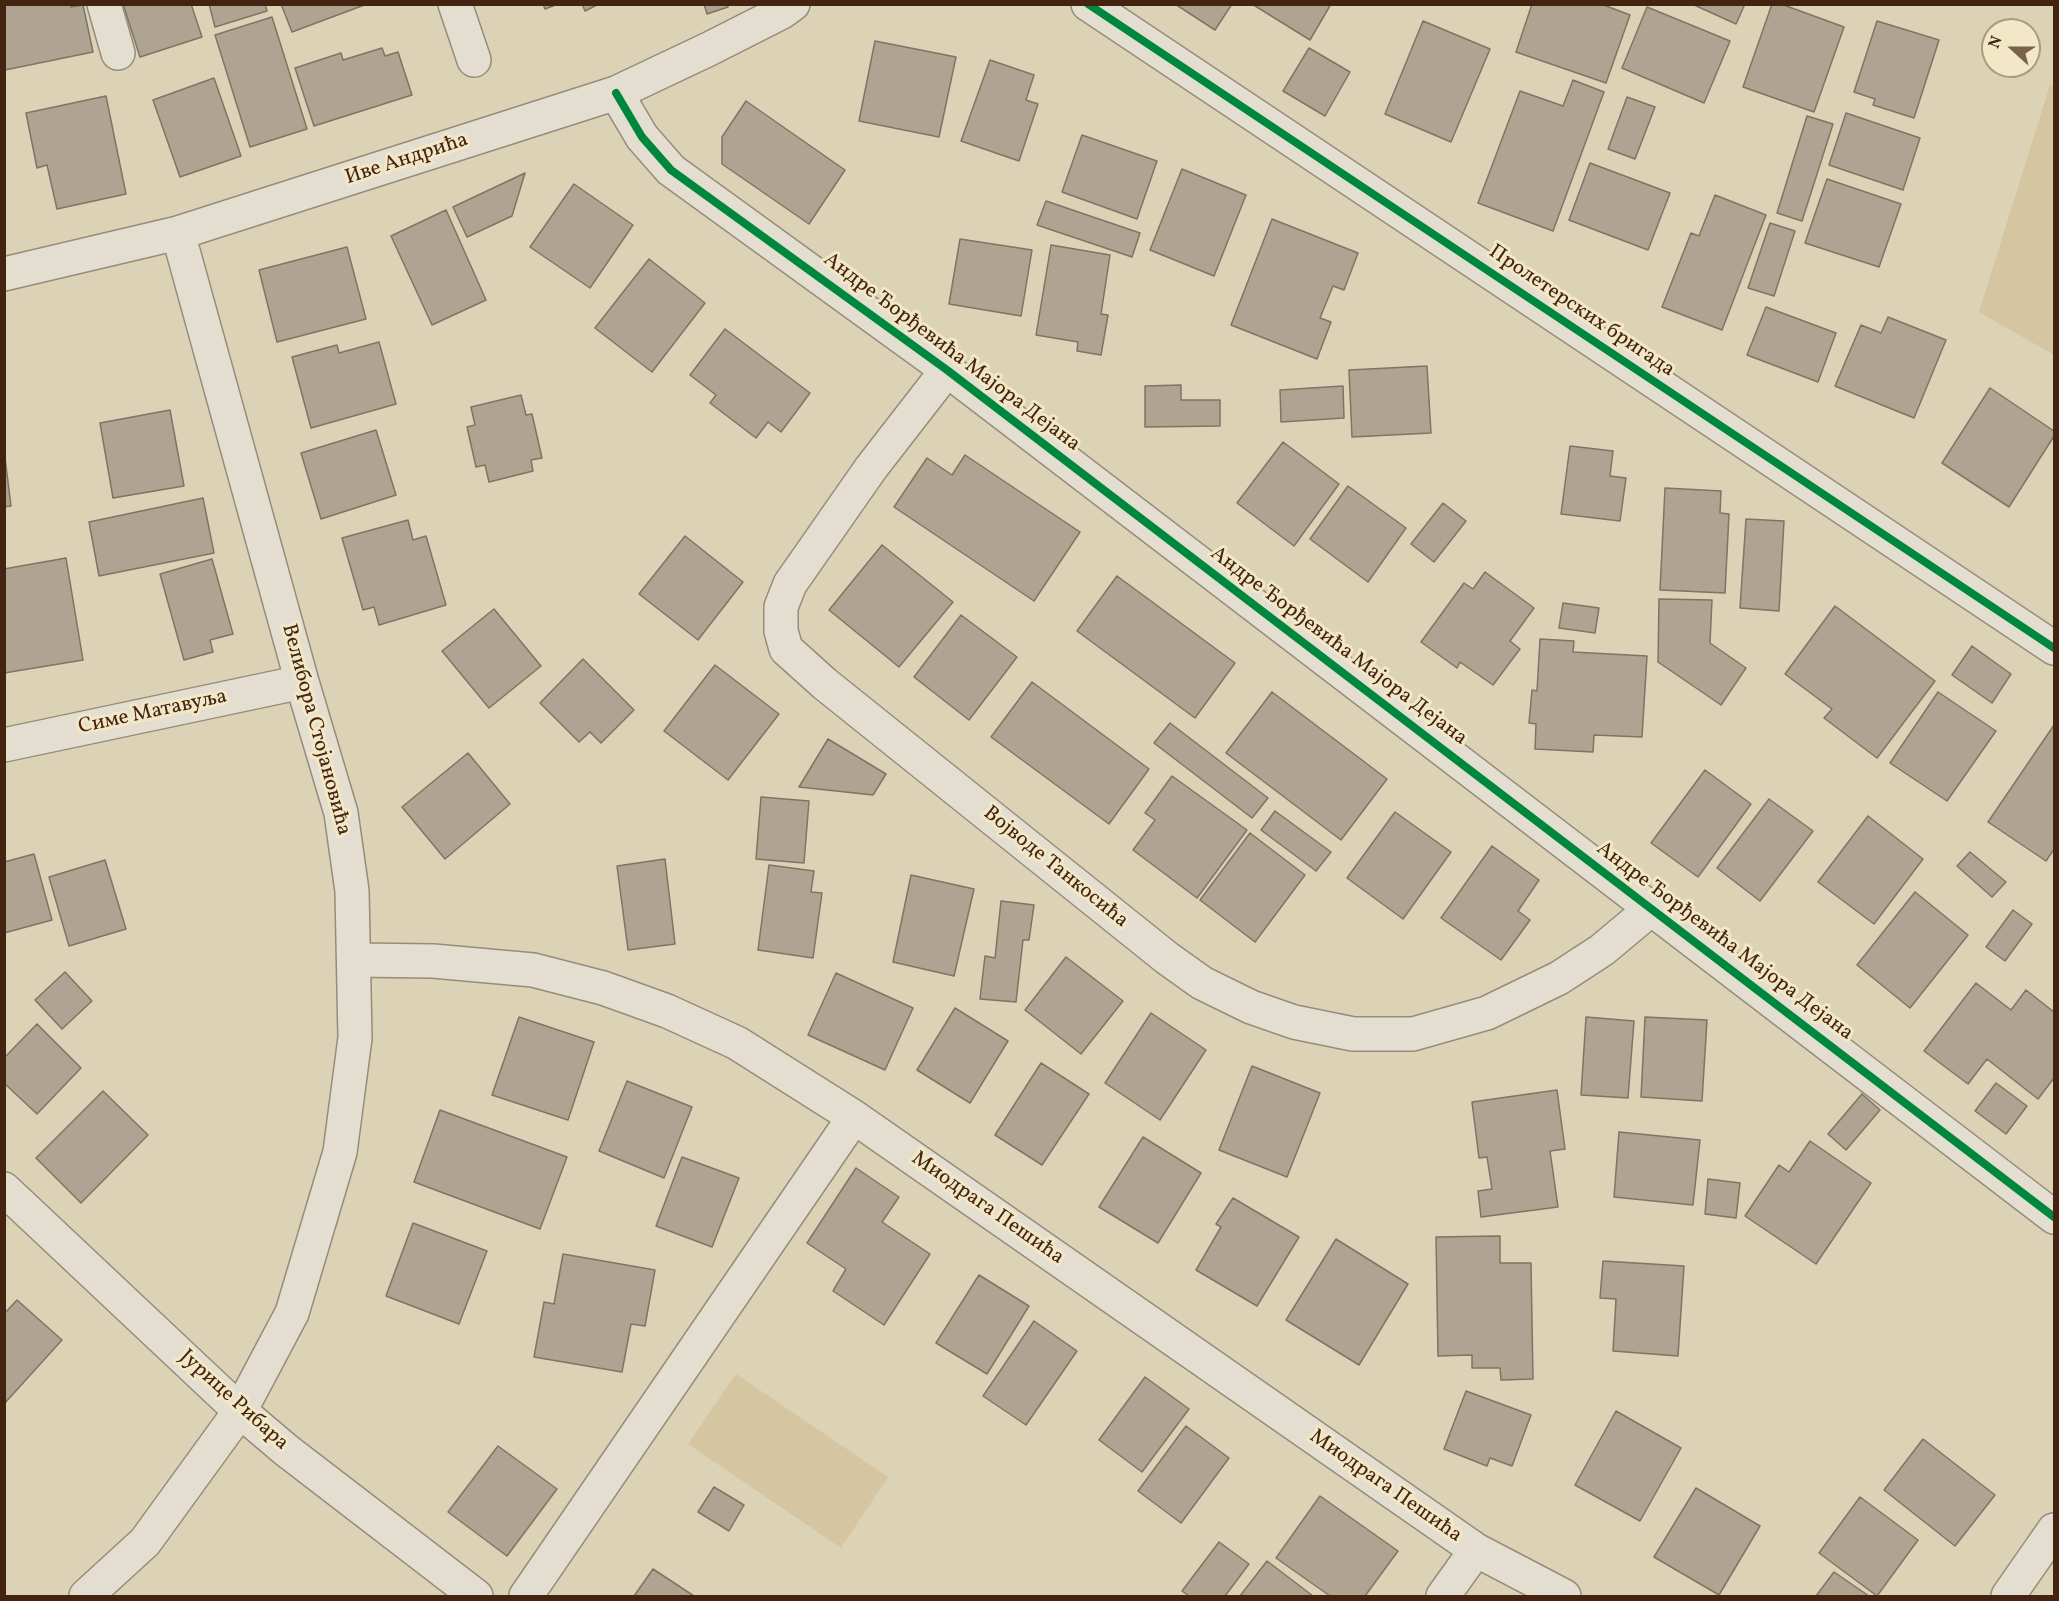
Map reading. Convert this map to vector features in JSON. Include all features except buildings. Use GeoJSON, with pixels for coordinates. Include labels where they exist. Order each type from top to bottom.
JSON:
{"type":"FeatureCollection","features":[{"type":"Feature","properties":{"kind":"street"},"geometry":{"type":"LineString","coordinates":[[104,4],[118,53]]}},
{"type":"Feature","properties":{"kind":"street"},"geometry":{"type":"LineString","coordinates":[[455,4],[474,60]]}},
{"type":"Feature","properties":{"kind":"street","name":"Иве Андрића"},"geometry":{"type":"LineString","coordinates":[[4,274],[178,233],[616,93],[709,49],[782,12],[793,4]]}},
{"type":"Feature","properties":{"kind":"street","name":"Пролетерских бригада"},"geometry":{"type":"LineString","coordinates":[[1088,4],[2055,648]]}},
{"type":"Feature","properties":{"kind":"street","name":"Андре Ђорђевића Мајора Дејана"},"geometry":{"type":"LineString","coordinates":[[616,93],[642,137],[671,170],[947,370],[2055,1217]]}},
{"type":"Feature","properties":{"kind":"street","name":"Велибора Стојановића"},"geometry":{"type":"LineString","coordinates":[[86,1596],[145,1542],[240,1411],[292,1313],[340,1152],[355,1038],[352,891],[341,813],[302,681],[178,233]]}},
{"type":"Feature","properties":{"kind":"street","name":"Војводе Танкосића"},"geometry":{"type":"LineString","coordinates":[[947,370],[871,468],[790,584],[781,607],[781,631],[786,649],[825,684],[1167,958],[1202,983],[1251,1007],[1294,1022],[1353,1034],[1413,1034],[1487,1013],[1559,978],[1602,950],[1651,909]]}},
{"type":"Feature","properties":{"kind":"street","name":"Симе Матавуља"},"geometry":{"type":"LineString","coordinates":[[4,746],[302,681]]}},
{"type":"Feature","properties":{"kind":"street","name":"Миодрага Пешића"},"geometry":{"type":"LineString","coordinates":[[354,960],[433,961],[533,970],[603,988],[667,1011],[737,1043],[854,1117],[1476,1550],[1564,1596]]}},
{"type":"Feature","properties":{"kind":"street"},"geometry":{"type":"LineString","coordinates":[[526,1596],[854,1117]]}},
{"type":"Feature","properties":{"kind":"street","name":"Јурице Рибара"},"geometry":{"type":"LineString","coordinates":[[4,1189],[240,1411],[286,1450],[476,1596]]}},
{"type":"Feature","properties":{"kind":"street"},"geometry":{"type":"LineString","coordinates":[[2008,1596],[2055,1530]]}},
{"type":"Feature","properties":{"kind":"street"},"geometry":{"type":"LineString","coordinates":[[1443,1596],[1476,1550]]}},
{"type":"Feature","properties":{"kind":"shaded area"},"geometry":{"type":"Polygon","coordinates":[[[2050,85],[2054,87],[2054,355],[1979,312],[2050,85]]]}},
{"type":"Feature","properties":{"kind":"shaded area"},"geometry":{"type":"Polygon","coordinates":[[[736,1374],[888,1477],[841,1548],[688,1444],[736,1374]]]}},
{"type":"Feature","properties":{"kind":"cycle path"},"geometry":{"type":"LineString","coordinates":[[1088,4],[2054,648]]}},
{"type":"Feature","properties":{"kind":"cycle path"},"geometry":{"type":"LineString","coordinates":[[616,93],[642,137],[671,170],[947,370],[2054,1217]]}}]}
